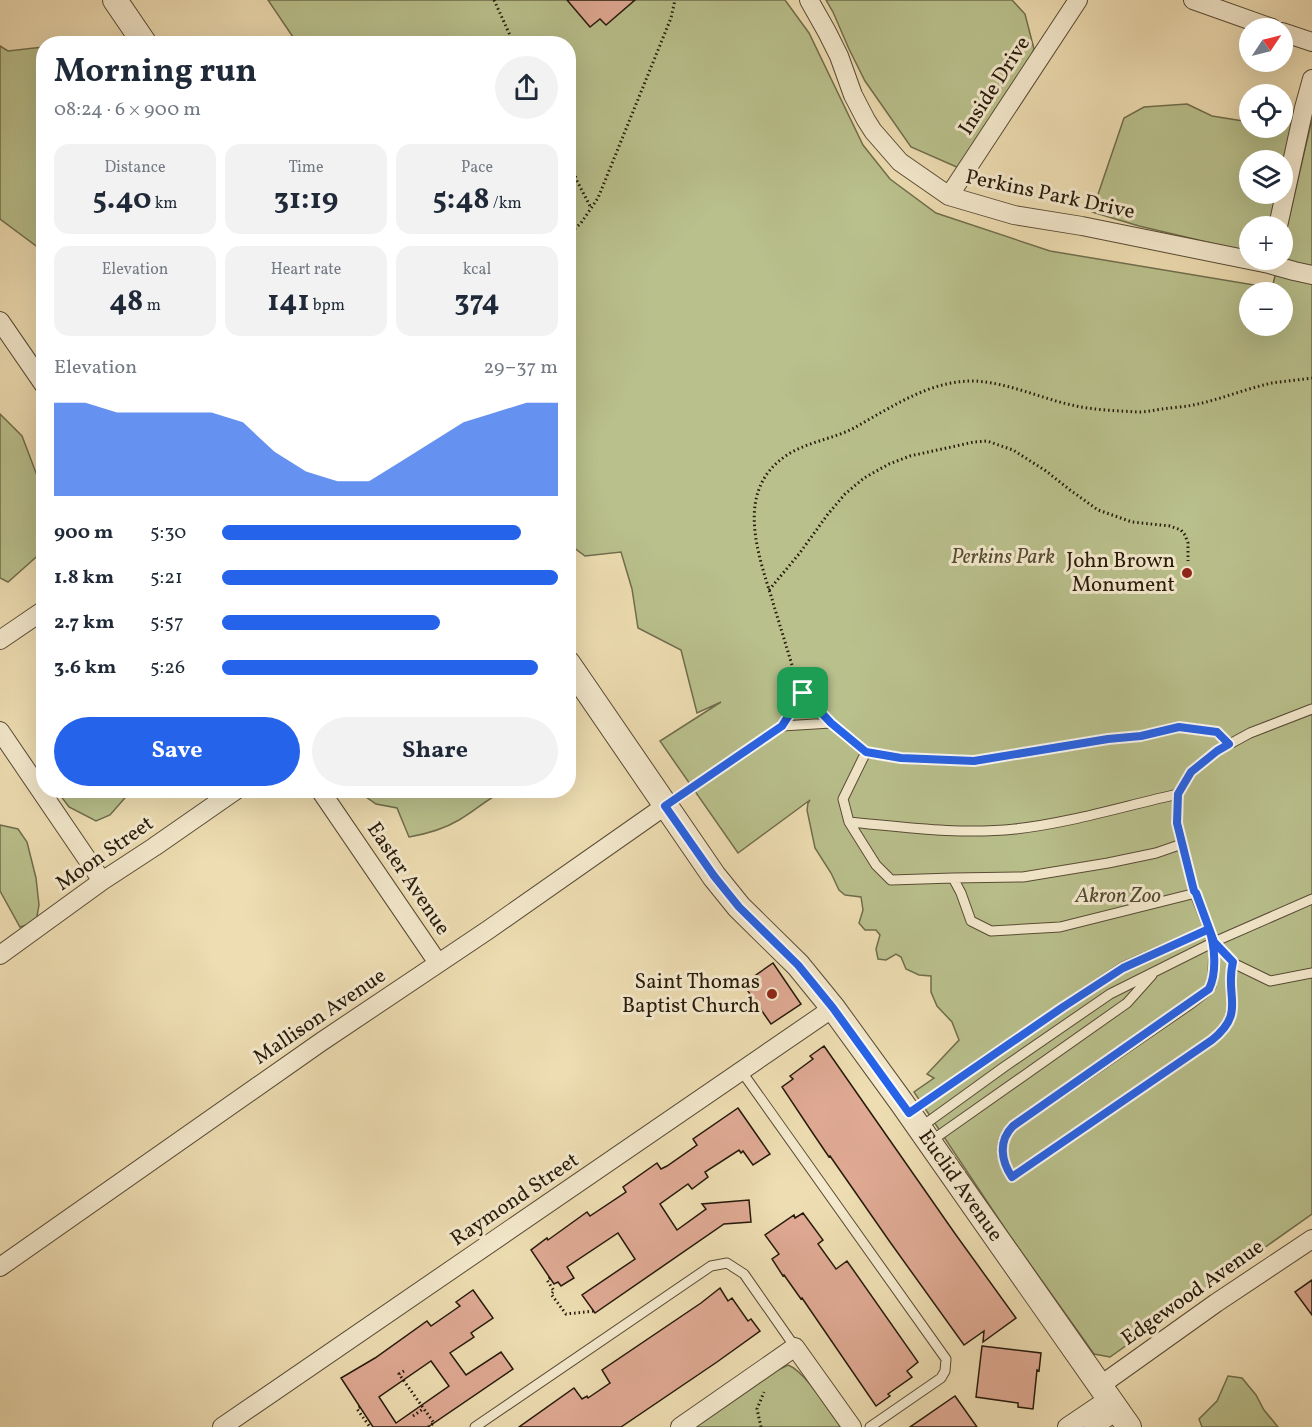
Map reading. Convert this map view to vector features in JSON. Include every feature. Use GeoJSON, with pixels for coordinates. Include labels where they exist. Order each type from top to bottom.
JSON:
{"type":"FeatureCollection","features":[{"type":"Feature","properties":{"kind":"street"},"geometry":{"type":"LineString","coordinates":[[116,0],[140,36]]}},
{"type":"Feature","properties":{"kind":"street","name":"Perkins Park Drive"},"geometry":{"type":"LineString","coordinates":[[809,0],[828,32],[853,95],[873,131],[900,162],[949,196],[1014,215],[1239,256]]}},
{"type":"Feature","properties":{"kind":"street","name":"Inside Drive"},"geometry":{"type":"LineString","coordinates":[[949,196],[1078,0]]}},
{"type":"Feature","properties":{"kind":"street"},"geometry":{"type":"LineString","coordinates":[[1193,0],[1244,18]]}},
{"type":"Feature","properties":{"kind":"street"},"geometry":{"type":"LineString","coordinates":[[1293,36],[1312,42]]}},
{"type":"Feature","properties":{"kind":"street"},"geometry":{"type":"LineString","coordinates":[[1280,216],[1312,79]]}},
{"type":"Feature","properties":{"kind":"street","name":"Perkins Park Drive"},"geometry":{"type":"LineString","coordinates":[[1290,270],[1312,275]]}},
{"type":"Feature","properties":{"kind":"street"},"geometry":{"type":"LineString","coordinates":[[0,321],[36,373]]}},
{"type":"Feature","properties":{"kind":"street"},"geometry":{"type":"LineString","coordinates":[[0,640],[36,615]]}},
{"type":"Feature","properties":{"kind":"street","name":"Euclid Avenue"},"geometry":{"type":"LineString","coordinates":[[576,674],[714,876],[739,907],[798,965],[833,1008],[1114,1405]]}},
{"type":"Feature","properties":{"kind":"street"},"geometry":{"type":"LineString","coordinates":[[0,731],[36,784]]}},
{"type":"Feature","properties":{"kind":"street"},"geometry":{"type":"LineString","coordinates":[[46,798],[102,881]]}},
{"type":"Feature","properties":{"kind":"street","name":"Moon Street"},"geometry":{"type":"LineString","coordinates":[[0,955],[102,881],[224,798]]}},
{"type":"Feature","properties":{"kind":"street","name":"Easter Avenue"},"geometry":{"type":"LineString","coordinates":[[325,798],[438,963]]}},
{"type":"Feature","properties":{"kind":"street","name":"Mallison Avenue"},"geometry":{"type":"LineString","coordinates":[[0,1267],[321,1042],[665,806]]}},
{"type":"Feature","properties":{"kind":"street","name":"Raymond Street"},"geometry":{"type":"LineString","coordinates":[[222,1427],[246,1421],[833,1008]]}},
{"type":"Feature","properties":{"kind":"street","name":"Edgewood Avenue"},"geometry":{"type":"LineString","coordinates":[[1093,1427],[1216,1303],[1312,1239]]}},
{"type":"Feature","properties":{"kind":"street"},"geometry":{"type":"LineString","coordinates":[[680,1427],[795,1347],[852,1427]]}},
{"type":"Feature","properties":{"kind":"street","name":"Edgewood Avenue"},"geometry":{"type":"LineString","coordinates":[[1067,1427],[1114,1405]]}},
{"type":"Feature","properties":{"kind":"lane"},"geometry":{"type":"LineString","coordinates":[[796,675],[803,693],[831,723],[866,752],[901,758],[974,761],[1108,739],[1141,736],[1179,727],[1217,732],[1229,744]]}},
{"type":"Feature","properties":{"kind":"lane"},"geometry":{"type":"LineString","coordinates":[[665,806],[782,726],[803,693]]}},
{"type":"Feature","properties":{"kind":"lane"},"geometry":{"type":"LineString","coordinates":[[1233,962],[1231,971],[1232,1011],[1223,1030],[1212,1040],[1012,1177],[1003,1156],[1003,1143],[1004,1136],[1013,1126],[1206,992],[1211,986],[1214,975],[1214,942],[1196,893],[1177,823],[1178,794],[1191,772],[1217,751],[1250,733],[1312,709]]}},
{"type":"Feature","properties":{"kind":"lane"},"geometry":{"type":"LineString","coordinates":[[782,726],[831,723]]}},
{"type":"Feature","properties":{"kind":"lane"},"geometry":{"type":"LineString","coordinates":[[866,752],[843,799],[849,822],[876,865],[891,880],[1023,877],[1108,863],[1156,853],[1182,844]]}},
{"type":"Feature","properties":{"kind":"lane"},"geometry":{"type":"LineString","coordinates":[[849,822],[929,829],[1014,829],[1059,822],[1178,794]]}},
{"type":"Feature","properties":{"kind":"lane"},"geometry":{"type":"LineString","coordinates":[[953,878],[961,893],[970,921],[991,931],[1060,927],[1196,893]]}},
{"type":"Feature","properties":{"kind":"lane"},"geometry":{"type":"LineString","coordinates":[[919,1128],[1110,994],[1214,942],[1312,899]]}},
{"type":"Feature","properties":{"kind":"lane"},"geometry":{"type":"LineString","coordinates":[[919,1128],[1054,1013],[1123,968],[1209,929]]}},
{"type":"Feature","properties":{"kind":"lane"},"geometry":{"type":"LineString","coordinates":[[1214,942],[1233,962],[1270,981],[1312,973]]}},
{"type":"Feature","properties":{"kind":"lane"},"geometry":{"type":"LineString","coordinates":[[919,1128],[1126,1003],[1155,971]]}},
{"type":"Feature","properties":{"kind":"lane"},"geometry":{"type":"LineString","coordinates":[[742,1072],[946,1359],[945,1371],[941,1378],[870,1427]]}},
{"type":"Feature","properties":{"kind":"lane"},"geometry":{"type":"LineString","coordinates":[[475,1427],[711,1266],[727,1263],[744,1274],[795,1347]]}},
{"type":"Feature","properties":{"kind":"path"},"geometry":{"type":"LineString","coordinates":[[494,0],[510,36]]}},
{"type":"Feature","properties":{"kind":"path"},"geometry":{"type":"LineString","coordinates":[[576,228],[598,198],[671,18],[675,0]]}},
{"type":"Feature","properties":{"kind":"path"},"geometry":{"type":"LineString","coordinates":[[576,178],[591,209]]}},
{"type":"Feature","properties":{"kind":"path"},"geometry":{"type":"LineString","coordinates":[[796,675],[761,561],[754,525],[754,509],[756,495],[765,477],[786,456],[798,449],[843,434],[906,398],[947,384],[973,381],[996,383],[1076,406],[1108,411],[1142,412],[1190,406],[1271,383],[1312,378]]}},
{"type":"Feature","properties":{"kind":"path"},"geometry":{"type":"LineString","coordinates":[[769,590],[845,494],[864,478],[889,464],[910,456],[987,441],[1020,454],[1098,510],[1132,522],[1170,526],[1181,530],[1188,543],[1188,561]]}},
{"type":"Feature","properties":{"kind":"path"},"geometry":{"type":"LineString","coordinates":[[550,1278],[547,1280],[554,1292],[551,1294],[566,1314],[594,1311]]}},
{"type":"Feature","properties":{"kind":"path"},"geometry":{"type":"LineString","coordinates":[[404,1371],[399,1374],[434,1423],[428,1427]]}},
{"type":"Feature","properties":{"kind":"path"},"geometry":{"type":"LineString","coordinates":[[360,1407],[357,1409],[370,1427]]}},
{"type":"Feature","properties":{"kind":"path"},"geometry":{"type":"LineString","coordinates":[[413,1416],[423,1408]]}},
{"type":"Feature","properties":{"kind":"green space","name":"Perkins Park"},"geometry":{"type":"Polygon","coordinates":[[[268,0],[785,0],[809,33],[863,145],[890,179],[936,213],[1050,251],[1239,282],[1239,336],[1293,336],[1293,282],[1274,282],[1276,270],[1293,270],[1293,216],[1289,216],[1312,119],[1312,1214],[1110,1357],[1094,1354],[1008,1233],[914,1092],[934,1078],[927,1074],[959,1040],[952,1022],[937,1006],[931,992],[931,976],[919,975],[906,969],[901,957],[896,954],[886,960],[878,959],[876,949],[880,935],[876,930],[865,930],[859,923],[863,910],[861,897],[845,895],[839,890],[815,848],[807,810],[810,800],[738,853],[660,741],[721,702],[697,713],[681,650],[638,628],[632,589],[621,552],[585,556],[576,549],[576,36],[292,36],[268,0]]]}},
{"type":"Feature","properties":{"kind":"green space"},"geometry":{"type":"Polygon","coordinates":[[[826,0],[1012,0],[1025,14],[1034,49],[1021,79],[959,168],[911,147],[865,81],[826,0]]]}},
{"type":"Feature","properties":{"kind":"green space"},"geometry":{"type":"Polygon","coordinates":[[[0,46],[8,51],[36,48],[36,246],[0,219],[0,46]]]}},
{"type":"Feature","properties":{"kind":"green space"},"geometry":{"type":"Polygon","coordinates":[[[1187,104],[1212,116],[1239,120],[1239,138],[1290,138],[1289,150],[1239,150],[1239,204],[1278,204],[1275,216],[1239,216],[1239,250],[1139,226],[1092,212],[1124,118],[1144,107],[1187,104]]]}},
{"type":"Feature","properties":{"kind":"green space"},"geometry":{"type":"Polygon","coordinates":[[[0,414],[22,436],[36,473],[36,557],[8,582],[0,578],[0,414]]]}},
{"type":"Feature","properties":{"kind":"green space"},"geometry":{"type":"Polygon","coordinates":[[[62,798],[125,798],[110,815],[96,821],[69,807],[62,798]]]}},
{"type":"Feature","properties":{"kind":"green space"},"geometry":{"type":"Polygon","coordinates":[[[368,798],[491,798],[453,823],[435,831],[409,837],[397,808],[376,804],[368,798]]]}},
{"type":"Feature","properties":{"kind":"green space"},"geometry":{"type":"Polygon","coordinates":[[[0,825],[18,829],[27,842],[36,878],[39,905],[36,922],[20,927],[0,891],[0,825]]]}},
{"type":"Feature","properties":{"kind":"green space"},"geometry":{"type":"Polygon","coordinates":[[[788,1365],[809,1383],[841,1427],[695,1427],[778,1370],[788,1365]]]}},
{"type":"Feature","properties":{"kind":"green space"},"geometry":{"type":"Polygon","coordinates":[[[1228,1376],[1242,1378],[1278,1427],[1202,1427],[1199,1419],[1217,1401],[1228,1376]]]}},
{"type":"Feature","properties":{"kind":"building"},"geometry":{"type":"Polygon","coordinates":[[[567,0],[635,0],[606,25],[600,19],[590,27],[567,0]]]}},
{"type":"Feature","properties":{"kind":"building","name":"Saint Thomas Baptist Church"},"geometry":{"type":"Polygon","coordinates":[[[773,963],[801,1004],[771,1024],[743,984],[773,963]]]}},
{"type":"Feature","properties":{"kind":"building"},"geometry":{"type":"Polygon","coordinates":[[[824,1046],[1016,1318],[983,1342],[984,1331],[964,1345],[829,1157],[782,1087],[793,1079],[790,1076],[813,1059],[810,1056],[824,1046]]]}},
{"type":"Feature","properties":{"kind":"building"},"geometry":{"type":"Polygon","coordinates":[[[738,1108],[770,1154],[753,1165],[743,1151],[741,1153],[739,1150],[705,1172],[708,1177],[692,1189],[688,1184],[660,1204],[677,1230],[706,1209],[702,1204],[749,1200],[751,1222],[724,1224],[595,1313],[582,1295],[635,1259],[618,1233],[567,1267],[574,1278],[561,1286],[558,1282],[554,1284],[531,1250],[587,1212],[590,1216],[626,1192],[623,1187],[657,1163],[661,1169],[667,1166],[697,1145],[693,1139],[738,1108]]]}},
{"type":"Feature","properties":{"kind":"building"},"geometry":{"type":"Polygon","coordinates":[[[803,1213],[823,1240],[818,1244],[836,1269],[847,1261],[918,1362],[907,1371],[912,1377],[888,1394],[890,1396],[876,1406],[802,1298],[772,1259],[779,1254],[765,1235],[794,1215],[795,1218],[803,1213]]]}},
{"type":"Feature","properties":{"kind":"building"},"geometry":{"type":"Polygon","coordinates":[[[1312,1280],[1312,1315],[1295,1292],[1312,1280]]]}},
{"type":"Feature","properties":{"kind":"building"},"geometry":{"type":"Polygon","coordinates":[[[720,1288],[728,1301],[732,1298],[748,1321],[751,1319],[760,1331],[717,1362],[621,1427],[519,1427],[574,1388],[582,1399],[587,1396],[588,1398],[610,1383],[602,1370],[720,1288]]]}},
{"type":"Feature","properties":{"kind":"building"},"geometry":{"type":"Polygon","coordinates":[[[473,1290],[493,1318],[471,1333],[474,1337],[450,1353],[466,1375],[501,1352],[513,1369],[428,1427],[373,1427],[341,1378],[375,1358],[427,1321],[431,1326],[460,1306],[456,1302],[473,1290]],[[431,1361],[379,1397],[396,1423],[449,1386],[431,1361]]]}},
{"type":"Feature","properties":{"kind":"building"},"geometry":{"type":"Polygon","coordinates":[[[982,1346],[1041,1353],[1033,1409],[1018,1407],[1018,1403],[976,1397],[982,1346]]]}},
{"type":"Feature","properties":{"kind":"building"},"geometry":{"type":"Polygon","coordinates":[[[955,1396],[977,1427],[910,1427],[955,1396]]]}},
{"type":"Feature","properties":{"kind":"place","name":"John Brown Monument"},"geometry":{"type":"Point","coordinates":[1187,573]}},
{"type":"Feature","properties":{"kind":"place","name":"Saint Thomas Baptist Church"},"geometry":{"type":"Point","coordinates":[772,994]}},
{"type":"Feature","properties":{"kind":"route"},"geometry":{"type":"LineString","coordinates":[[803,693],[782,726],[665,806],[714,876],[739,907],[798,965],[833,1008],[909,1113],[1123,968],[1209,929],[1214,942],[1214,975],[1209,989],[1013,1126],[1004,1136],[1003,1143],[1003,1156],[1012,1177],[1212,1040],[1227,1025],[1233,1004],[1231,971],[1233,962],[1214,942],[1196,893],[1194,891],[1177,823],[1178,794],[1191,772],[1229,744],[1217,732],[1179,727],[1141,736],[1108,739],[974,761],[901,758],[866,752],[831,723],[803,693]]}},
{"type":"Feature","properties":{"kind":"park label","name":"Akron Zoo"},"geometry":{"type":"Point","coordinates":[1118,896]}}]}
